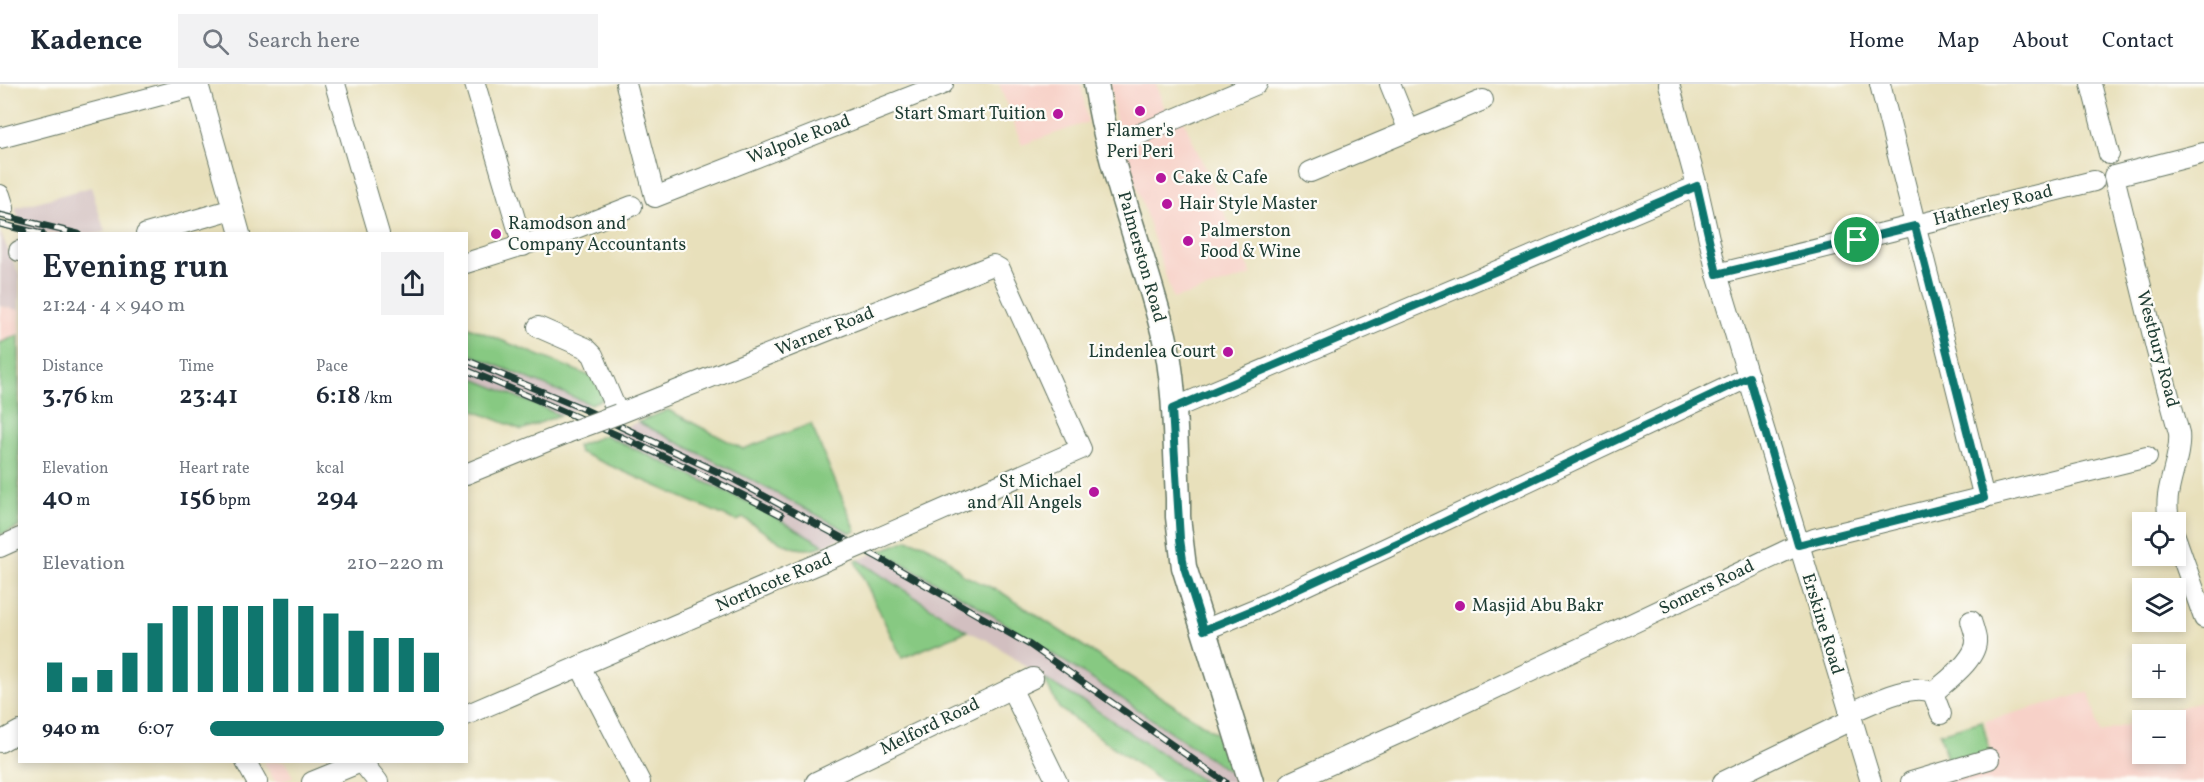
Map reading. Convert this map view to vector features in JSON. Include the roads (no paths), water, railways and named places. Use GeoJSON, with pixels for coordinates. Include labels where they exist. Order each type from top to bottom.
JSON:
{"type":"FeatureCollection","features":[{"type":"Feature","properties":{"kind":"street"},"geometry":{"type":"LineString","coordinates":[[0,138],[198,84],[239,232]]}},
{"type":"Feature","properties":{"kind":"street"},"geometry":{"type":"LineString","coordinates":[[335,84],[378,232]]}},
{"type":"Feature","properties":{"kind":"street"},"geometry":{"type":"LineString","coordinates":[[475,84],[524,246]]}},
{"type":"Feature","properties":{"kind":"street","name":"Walpole Road"},"geometry":{"type":"LineString","coordinates":[[626,84],[655,197],[943,84]]}},
{"type":"Feature","properties":{"kind":"street","name":"Palmerston Road"},"geometry":{"type":"LineString","coordinates":[[1096,84],[1109,147],[1146,267],[1168,356],[1180,539],[1184,567],[1251,782]]}},
{"type":"Feature","properties":{"kind":"street"},"geometry":{"type":"LineString","coordinates":[[1109,147],[1257,84]]}},
{"type":"Feature","properties":{"kind":"street"},"geometry":{"type":"LineString","coordinates":[[1390,84],[1409,130]]}},
{"type":"Feature","properties":{"kind":"street","name":"Erskine Road"},"geometry":{"type":"LineString","coordinates":[[1669,84],[1697,186],[1717,274],[1871,782]]}},
{"type":"Feature","properties":{"kind":"street"},"geometry":{"type":"LineString","coordinates":[[1880,84],[1984,498]]}},
{"type":"Feature","properties":{"kind":"street"},"geometry":{"type":"LineString","coordinates":[[2091,84],[2109,154]]}},
{"type":"Feature","properties":{"kind":"street"},"geometry":{"type":"LineString","coordinates":[[1310,172],[1483,100]]}},
{"type":"Feature","properties":{"kind":"street","name":"Westbury Road"},"geometry":{"type":"LineString","coordinates":[[2168,512],[2167,503],[2180,433],[2156,348],[2114,176],[2204,153]]}},
{"type":"Feature","properties":{"kind":"street","name":"Hatherley Road"},"geometry":{"type":"LineString","coordinates":[[1717,274],[2094,181]]}},
{"type":"Feature","properties":{"kind":"street"},"geometry":{"type":"LineString","coordinates":[[1172,409],[1697,186]]}},
{"type":"Feature","properties":{"kind":"street"},"geometry":{"type":"LineString","coordinates":[[468,262],[571,230],[632,206]]}},
{"type":"Feature","properties":{"kind":"street"},"geometry":{"type":"LineString","coordinates":[[153,232],[233,209]]}},
{"type":"Feature","properties":{"kind":"street","name":"Warner Road"},"geometry":{"type":"LineString","coordinates":[[468,473],[993,265],[1000,269],[1081,449]]}},
{"type":"Feature","properties":{"kind":"street"},"geometry":{"type":"LineString","coordinates":[[538,327],[586,348],[593,355],[618,414]]}},
{"type":"Feature","properties":{"kind":"street"},"geometry":{"type":"LineString","coordinates":[[1204,630],[1399,543],[1749,377]]}},
{"type":"Feature","properties":{"kind":"street","name":"Northcote Road"},"geometry":{"type":"LineString","coordinates":[[468,714],[1081,449]]}},
{"type":"Feature","properties":{"kind":"street","name":"Somers Road"},"geometry":{"type":"LineString","coordinates":[[1291,782],[1439,715],[1798,545],[2147,457]]}},
{"type":"Feature","properties":{"kind":"street"},"geometry":{"type":"LineString","coordinates":[[0,547],[18,539]]}},
{"type":"Feature","properties":{"kind":"street"},"geometry":{"type":"LineString","coordinates":[[2186,566],[2204,618]]}},
{"type":"Feature","properties":{"kind":"street"},"geometry":{"type":"LineString","coordinates":[[1933,693],[1960,669],[1973,653],[1976,641],[1971,621]]}},
{"type":"Feature","properties":{"kind":"street"},"geometry":{"type":"LineString","coordinates":[[580,666],[640,782]]}},
{"type":"Feature","properties":{"kind":"street","name":"Melford Road"},"geometry":{"type":"LineString","coordinates":[[816,782],[1033,678]]}},
{"type":"Feature","properties":{"kind":"street"},"geometry":{"type":"LineString","coordinates":[[1011,688],[1057,782]]}},
{"type":"Feature","properties":{"kind":"street"},"geometry":{"type":"LineString","coordinates":[[1723,782],[1906,691],[1920,689],[1933,693]]}},
{"type":"Feature","properties":{"kind":"street"},"geometry":{"type":"LineString","coordinates":[[1933,693],[1941,714]]}},
{"type":"Feature","properties":{"kind":"street"},"geometry":{"type":"LineString","coordinates":[[0,742],[18,732]]}},
{"type":"Feature","properties":{"kind":"street"},"geometry":{"type":"LineString","coordinates":[[1911,782],[1989,759]]}},
{"type":"Feature","properties":{"kind":"street"},"geometry":{"type":"LineString","coordinates":[[247,763],[257,782]]}},
{"type":"Feature","properties":{"kind":"street"},"geometry":{"type":"LineString","coordinates":[[312,782],[360,763]]}},
{"type":"Feature","properties":{"kind":"street"},"geometry":{"type":"LineString","coordinates":[[363,763],[378,782]]}},
{"type":"Feature","properties":{"kind":"railway"},"geometry":{"type":"LineString","coordinates":[[0,215],[70,232]]}},
{"type":"Feature","properties":{"kind":"railway"},"geometry":{"type":"LineString","coordinates":[[0,224],[34,232]]}},
{"type":"Feature","properties":{"kind":"railway"},"geometry":{"type":"LineString","coordinates":[[468,361],[579,407],[731,478],[879,558],[1030,645],[1225,782]]}},
{"type":"Feature","properties":{"kind":"railway"},"geometry":{"type":"LineString","coordinates":[[468,371],[625,439],[781,515]]}},
{"type":"Feature","properties":{"kind":"place","name":"Flamer's Peri Peri"},"geometry":{"type":"Point","coordinates":[1140,111]}},
{"type":"Feature","properties":{"kind":"place","name":"Start Smart Tuition"},"geometry":{"type":"Point","coordinates":[1058,114]}},
{"type":"Feature","properties":{"kind":"place","name":"Cake & Cafe"},"geometry":{"type":"Point","coordinates":[1161,178]}},
{"type":"Feature","properties":{"kind":"place","name":"Hair Style Master"},"geometry":{"type":"Point","coordinates":[1167,204]}},
{"type":"Feature","properties":{"kind":"place","name":"Ramodson and Company Accountants"},"geometry":{"type":"Point","coordinates":[496,234]}},
{"type":"Feature","properties":{"kind":"place","name":"Palmerston Food & Wine"},"geometry":{"type":"Point","coordinates":[1188,241]}},
{"type":"Feature","properties":{"kind":"place","name":"Lindenlea Court"},"geometry":{"type":"Point","coordinates":[1228,352]}},
{"type":"Feature","properties":{"kind":"place","name":"St Michael and All Angels"},"geometry":{"type":"Point","coordinates":[1094,492]}},
{"type":"Feature","properties":{"kind":"place","name":"Masjid Abu Bakr"},"geometry":{"type":"Point","coordinates":[1460,606]}}]}
